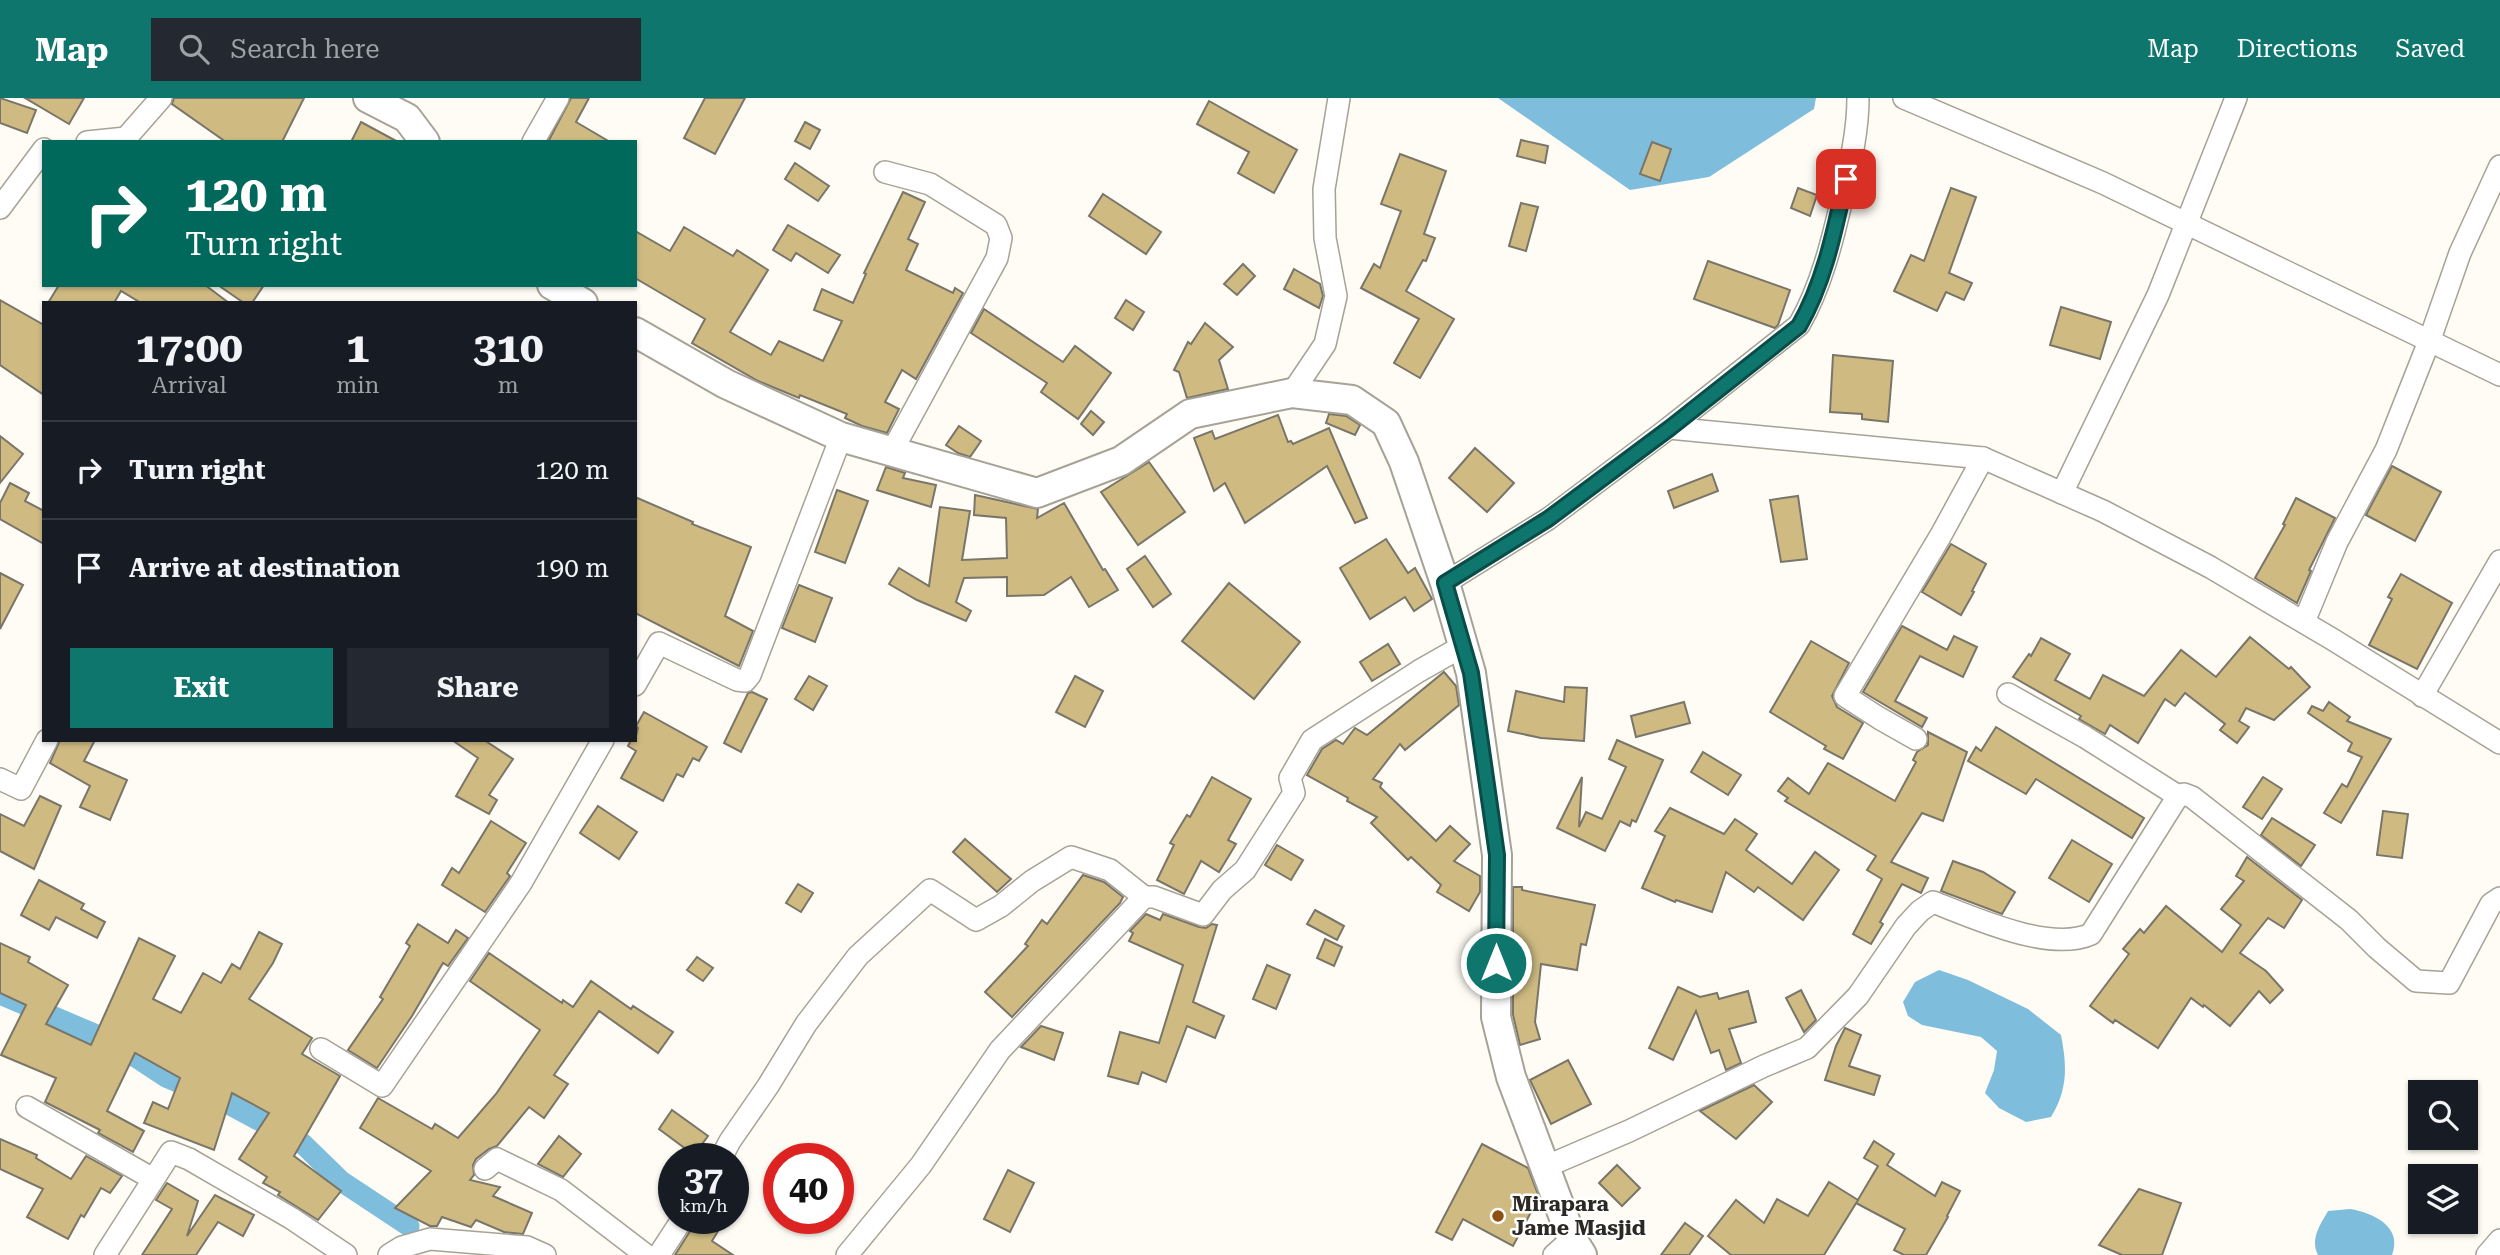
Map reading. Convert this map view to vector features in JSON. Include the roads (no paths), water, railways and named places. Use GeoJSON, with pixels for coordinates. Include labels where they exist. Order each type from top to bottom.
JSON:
{"type":"FeatureCollection","features":[{"type":"Feature","properties":{"kind":"street"},"geometry":{"type":"LineString","coordinates":[[106,140],[126,138],[161,98]]}},
{"type":"Feature","properties":{"kind":"street"},"geometry":{"type":"LineString","coordinates":[[368,98],[407,118],[424,140]]}},
{"type":"Feature","properties":{"kind":"street"},"geometry":{"type":"LineString","coordinates":[[534,140],[558,98]]}},
{"type":"Feature","properties":{"kind":"street"},"geometry":{"type":"LineString","coordinates":[[1292,393],[1325,344],[1336,296],[1325,238],[1324,189],[1339,98]]}},
{"type":"Feature","properties":{"kind":"street"},"geometry":{"type":"LineString","coordinates":[[1445,583],[1548,519],[1670,428],[1799,326],[1808,309],[1835,229],[1852,154],[1858,98]]}},
{"type":"Feature","properties":{"kind":"street"},"geometry":{"type":"LineString","coordinates":[[1904,98],[2103,183],[2500,375]]}},
{"type":"Feature","properties":{"kind":"street"},"geometry":{"type":"LineString","coordinates":[[2062,493],[2158,295],[2235,98]]}},
{"type":"Feature","properties":{"kind":"street"},"geometry":{"type":"LineString","coordinates":[[0,208],[42,152]]}},
{"type":"Feature","properties":{"kind":"street"},"geometry":{"type":"LineString","coordinates":[[2304,622],[2337,542],[2386,450],[2430,340],[2460,253],[2500,166]]}},
{"type":"Feature","properties":{"kind":"street"},"geometry":{"type":"LineString","coordinates":[[885,172],[930,184],[996,225],[1001,238],[998,258],[891,453]]}},
{"type":"Feature","properties":{"kind":"street"},"geometry":{"type":"LineString","coordinates":[[555,287],[580,301]]}},
{"type":"Feature","properties":{"kind":"street"},"geometry":{"type":"LineString","coordinates":[[637,333],[726,384],[841,437],[1037,493],[1121,461],[1190,414],[1292,393],[1352,400],[1386,423],[1404,462],[1445,583],[1471,673],[1497,855],[1496,1017],[1511,1077],[1545,1167],[1570,1249]]}},
{"type":"Feature","properties":{"kind":"street"},"geometry":{"type":"LineString","coordinates":[[1670,428],[1983,458],[2103,511],[2210,566],[2500,743]]}},
{"type":"Feature","properties":{"kind":"street"},"geometry":{"type":"LineString","coordinates":[[637,682],[659,643],[737,680],[744,681],[750,676],[841,437]]}},
{"type":"Feature","properties":{"kind":"street"},"geometry":{"type":"LineString","coordinates":[[1916,739],[1845,696],[1941,535],[1983,458]]}},
{"type":"Feature","properties":{"kind":"street"},"geometry":{"type":"LineString","coordinates":[[2422,696],[2500,561]]}},
{"type":"Feature","properties":{"kind":"street"},"geometry":{"type":"LineString","coordinates":[[729,1143],[806,1024],[858,956],[930,890],[976,920],[1002,906],[1032,881],[1071,857],[1110,870],[1144,897],[1154,897],[1203,915],[1222,890],[1245,870],[1294,793],[1290,778],[1312,740],[1463,646]]}},
{"type":"Feature","properties":{"kind":"street"},"geometry":{"type":"LineString","coordinates":[[2008,694],[2085,737],[2178,796]]}},
{"type":"Feature","properties":{"kind":"street"},"geometry":{"type":"LineString","coordinates":[[0,779],[21,789],[46,742]]}},
{"type":"Feature","properties":{"kind":"street"},"geometry":{"type":"LineString","coordinates":[[321,1049],[382,1086],[521,883],[602,742]]}},
{"type":"Feature","properties":{"kind":"street"},"geometry":{"type":"LineString","coordinates":[[1545,1167],[1807,1048],[1858,996],[1906,926],[1933,902],[2013,932],[2049,939],[2084,937],[2091,934],[2178,796],[2185,794],[2349,920],[2416,981],[2449,983],[2491,904],[2500,898]]}},
{"type":"Feature","properties":{"kind":"street"},"geometry":{"type":"LineString","coordinates":[[847,1255],[921,1165],[1000,1050],[1144,897]]}},
{"type":"Feature","properties":{"kind":"street"},"geometry":{"type":"LineString","coordinates":[[27,1107],[153,1179]]}},
{"type":"Feature","properties":{"kind":"street"},"geometry":{"type":"LineString","coordinates":[[104,1255],[171,1152],[189,1159],[291,1218],[346,1255]]}},
{"type":"Feature","properties":{"kind":"street"},"geometry":{"type":"LineString","coordinates":[[485,1169],[497,1159],[561,1190],[646,1255]]}},
{"type":"Feature","properties":{"kind":"street"},"geometry":{"type":"LineString","coordinates":[[659,1255],[673,1234]]}},
{"type":"Feature","properties":{"kind":"street"},"geometry":{"type":"LineString","coordinates":[[389,1255],[402,1247],[430,1239],[527,1247],[545,1255]]}},
{"type":"Feature","properties":{"kind":"street"},"geometry":{"type":"LineString","coordinates":[[2487,1255],[2500,1240]]}},
{"type":"Feature","properties":{"kind":"water"},"geometry":{"type":"Polygon","coordinates":[[[1498,98],[1816,98],[1814,109],[1709,177],[1630,190],[1498,98]]]}},
{"type":"Feature","properties":{"kind":"water"},"geometry":{"type":"Polygon","coordinates":[[[1939,970],[1968,980],[2028,1009],[2061,1035],[2065,1077],[2061,1097],[2051,1117],[2026,1122],[1999,1108],[1985,1093],[1994,1070],[1997,1051],[1981,1037],[1922,1025],[1908,1016],[1903,1002],[1915,982],[1939,970]]]}},
{"type":"Feature","properties":{"kind":"water"},"geometry":{"type":"Polygon","coordinates":[[[2350,1209],[2377,1218],[2390,1229],[2394,1245],[2392,1255],[2318,1255],[2316,1238],[2328,1211],[2350,1209]]]}},
{"type":"Feature","properties":{"kind":"waterway"},"geometry":{"type":"LineString","coordinates":[[0,994],[113,1042],[166,1077],[223,1101],[303,1144],[341,1181],[409,1226]]}},
{"type":"Feature","properties":{"kind":"place","name":"Mirapara Jame Masjid"},"geometry":{"type":"Point","coordinates":[1498,1216]}}]}
